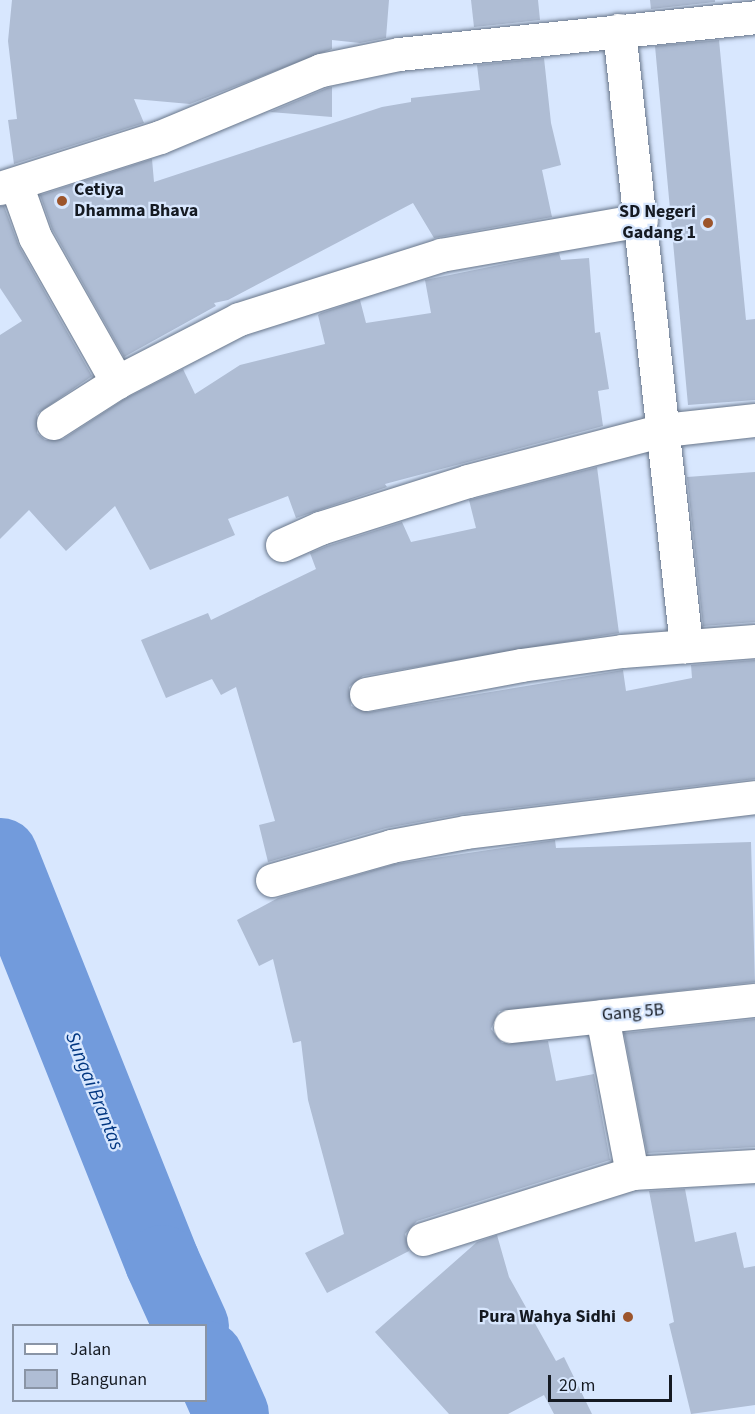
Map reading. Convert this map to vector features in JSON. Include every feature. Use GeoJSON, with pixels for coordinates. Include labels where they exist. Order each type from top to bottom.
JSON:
{"type":"FeatureCollection","features":[{"type":"Feature","properties":{"kind":"street"},"geometry":{"type":"LineString","coordinates":[[117,382],[34,237],[8,186],[160,137],[321,70],[399,54],[619,30],[742,12]]}},
{"type":"Feature","properties":{"kind":"street"},"geometry":{"type":"LineString","coordinates":[[619,30],[686,646]]}},
{"type":"Feature","properties":{"kind":"street"},"geometry":{"type":"LineString","coordinates":[[54,423],[117,382],[239,319],[441,255],[641,220]]}},
{"type":"Feature","properties":{"kind":"street"},"geometry":{"type":"LineString","coordinates":[[282,545],[320,528],[468,481],[664,430],[755,420]]}},
{"type":"Feature","properties":{"kind":"street"},"geometry":{"type":"LineString","coordinates":[[366,694],[521,665],[686,646],[755,641]]}},
{"type":"Feature","properties":{"kind":"street"},"geometry":{"type":"LineString","coordinates":[[272,880],[391,846],[466,832],[755,797]]}},
{"type":"Feature","properties":{"kind":"street","name":"Gang 5B"},"geometry":{"type":"LineString","coordinates":[[510,1026],[755,1000]]}},
{"type":"Feature","properties":{"kind":"street"},"geometry":{"type":"LineString","coordinates":[[602,1016],[632,1173]]}},
{"type":"Feature","properties":{"kind":"street"},"geometry":{"type":"LineString","coordinates":[[423,1239],[632,1173],[755,1166]]}},
{"type":"Feature","properties":{"kind":"building"},"geometry":{"type":"Polygon","coordinates":[[[12,0],[389,0],[386,38],[360,43],[332,40],[332,49],[190,104],[134,99],[144,123],[14,164],[8,120],[17,119],[8,41],[12,0]]]}},
{"type":"Feature","properties":{"kind":"building"},"geometry":{"type":"Polygon","coordinates":[[[471,0],[538,0],[540,20],[474,27],[471,0]]]}},
{"type":"Feature","properties":{"kind":"building"},"geometry":{"type":"Polygon","coordinates":[[[650,0],[715,0],[715,2],[651,9],[650,0]]]}},
{"type":"Feature","properties":{"kind":"building","name":"SD Negeri Gadang 1"},"geometry":{"type":"Polygon","coordinates":[[[719,40],[746,320],[755,319],[755,400],[688,405],[655,46],[719,40]]]}},
{"type":"Feature","properties":{"kind":"building"},"geometry":{"type":"Polygon","coordinates":[[[544,58],[551,123],[561,165],[542,170],[552,217],[434,238],[413,203],[228,300],[214,303],[216,306],[124,357],[52,229],[40,195],[152,159],[154,182],[382,107],[411,102],[411,98],[480,90],[477,65],[544,58]]]}},
{"type":"Feature","properties":{"kind":"building"},"geometry":{"type":"Polygon","coordinates":[[[332,87],[332,117],[270,112],[327,88],[332,87]]]}},
{"type":"Feature","properties":{"kind":"building"},"geometry":{"type":"Polygon","coordinates":[[[0,206],[4,206],[19,246],[92,376],[37,414],[37,433],[45,440],[63,439],[126,398],[183,369],[195,394],[240,365],[325,344],[318,315],[321,313],[360,300],[366,323],[431,313],[425,280],[559,253],[561,260],[589,258],[595,333],[600,332],[609,389],[598,391],[603,426],[385,484],[387,487],[296,518],[288,496],[228,519],[235,535],[150,570],[115,506],[66,551],[29,510],[0,539],[0,335],[22,321],[0,288],[0,206]]]}},
{"type":"Feature","properties":{"kind":"building"},"geometry":{"type":"Polygon","coordinates":[[[597,467],[619,633],[363,676],[349,687],[351,706],[369,712],[623,670],[626,691],[692,678],[691,665],[755,660],[755,779],[463,814],[386,828],[268,862],[259,825],[275,821],[236,687],[221,695],[212,679],[166,698],[141,640],[208,613],[211,620],[316,569],[310,553],[327,546],[402,522],[411,542],[476,528],[469,500],[597,467]]]}},
{"type":"Feature","properties":{"kind":"building"},"geometry":{"type":"Polygon","coordinates":[[[755,472],[755,622],[703,626],[687,477],[755,472]]]}},
{"type":"Feature","properties":{"kind":"building"},"geometry":{"type":"Polygon","coordinates":[[[555,840],[556,848],[751,842],[755,982],[499,1011],[491,1029],[502,1043],[548,1041],[556,1081],[594,1074],[610,1160],[417,1221],[405,1234],[409,1251],[327,1293],[305,1253],[344,1234],[308,1100],[301,1041],[293,1043],[273,959],[259,966],[237,920],[278,898],[395,864],[555,840]]]}},
{"type":"Feature","properties":{"kind":"building"},"geometry":{"type":"Polygon","coordinates":[[[755,1019],[755,1147],[647,1153],[624,1033],[755,1019]]]}},
{"type":"Feature","properties":{"kind":"building"},"geometry":{"type":"Polygon","coordinates":[[[685,1189],[695,1242],[736,1232],[744,1268],[755,1266],[755,1405],[691,1414],[669,1324],[674,1322],[649,1191],[685,1189]]]}},
{"type":"Feature","properties":{"kind":"building"},"geometry":{"type":"Polygon","coordinates":[[[497,1235],[509,1277],[556,1361],[564,1357],[592,1414],[554,1414],[544,1395],[508,1414],[449,1414],[375,1332],[477,1242],[497,1235]]]}},
{"type":"Feature","properties":{"kind":"waterway","name":"Sungai Brantas"},"geometry":{"type":"LineString","coordinates":[[0,855],[162,1262],[190,1324]]}},
{"type":"Feature","properties":{"kind":"waterway","name":"Sungai Brantas"},"geometry":{"type":"LineString","coordinates":[[207,1360],[231,1414]]}},
{"type":"Feature","properties":{"kind":"place","name":"Cetiya Dhamma Bhava"},"geometry":{"type":"Point","coordinates":[62,201]}},
{"type":"Feature","properties":{"kind":"place","name":"SD Negeri Gadang 1"},"geometry":{"type":"Point","coordinates":[708,223]}},
{"type":"Feature","properties":{"kind":"place","name":"Pura Wahya Sidhi"},"geometry":{"type":"Point","coordinates":[628,1317]}}]}
